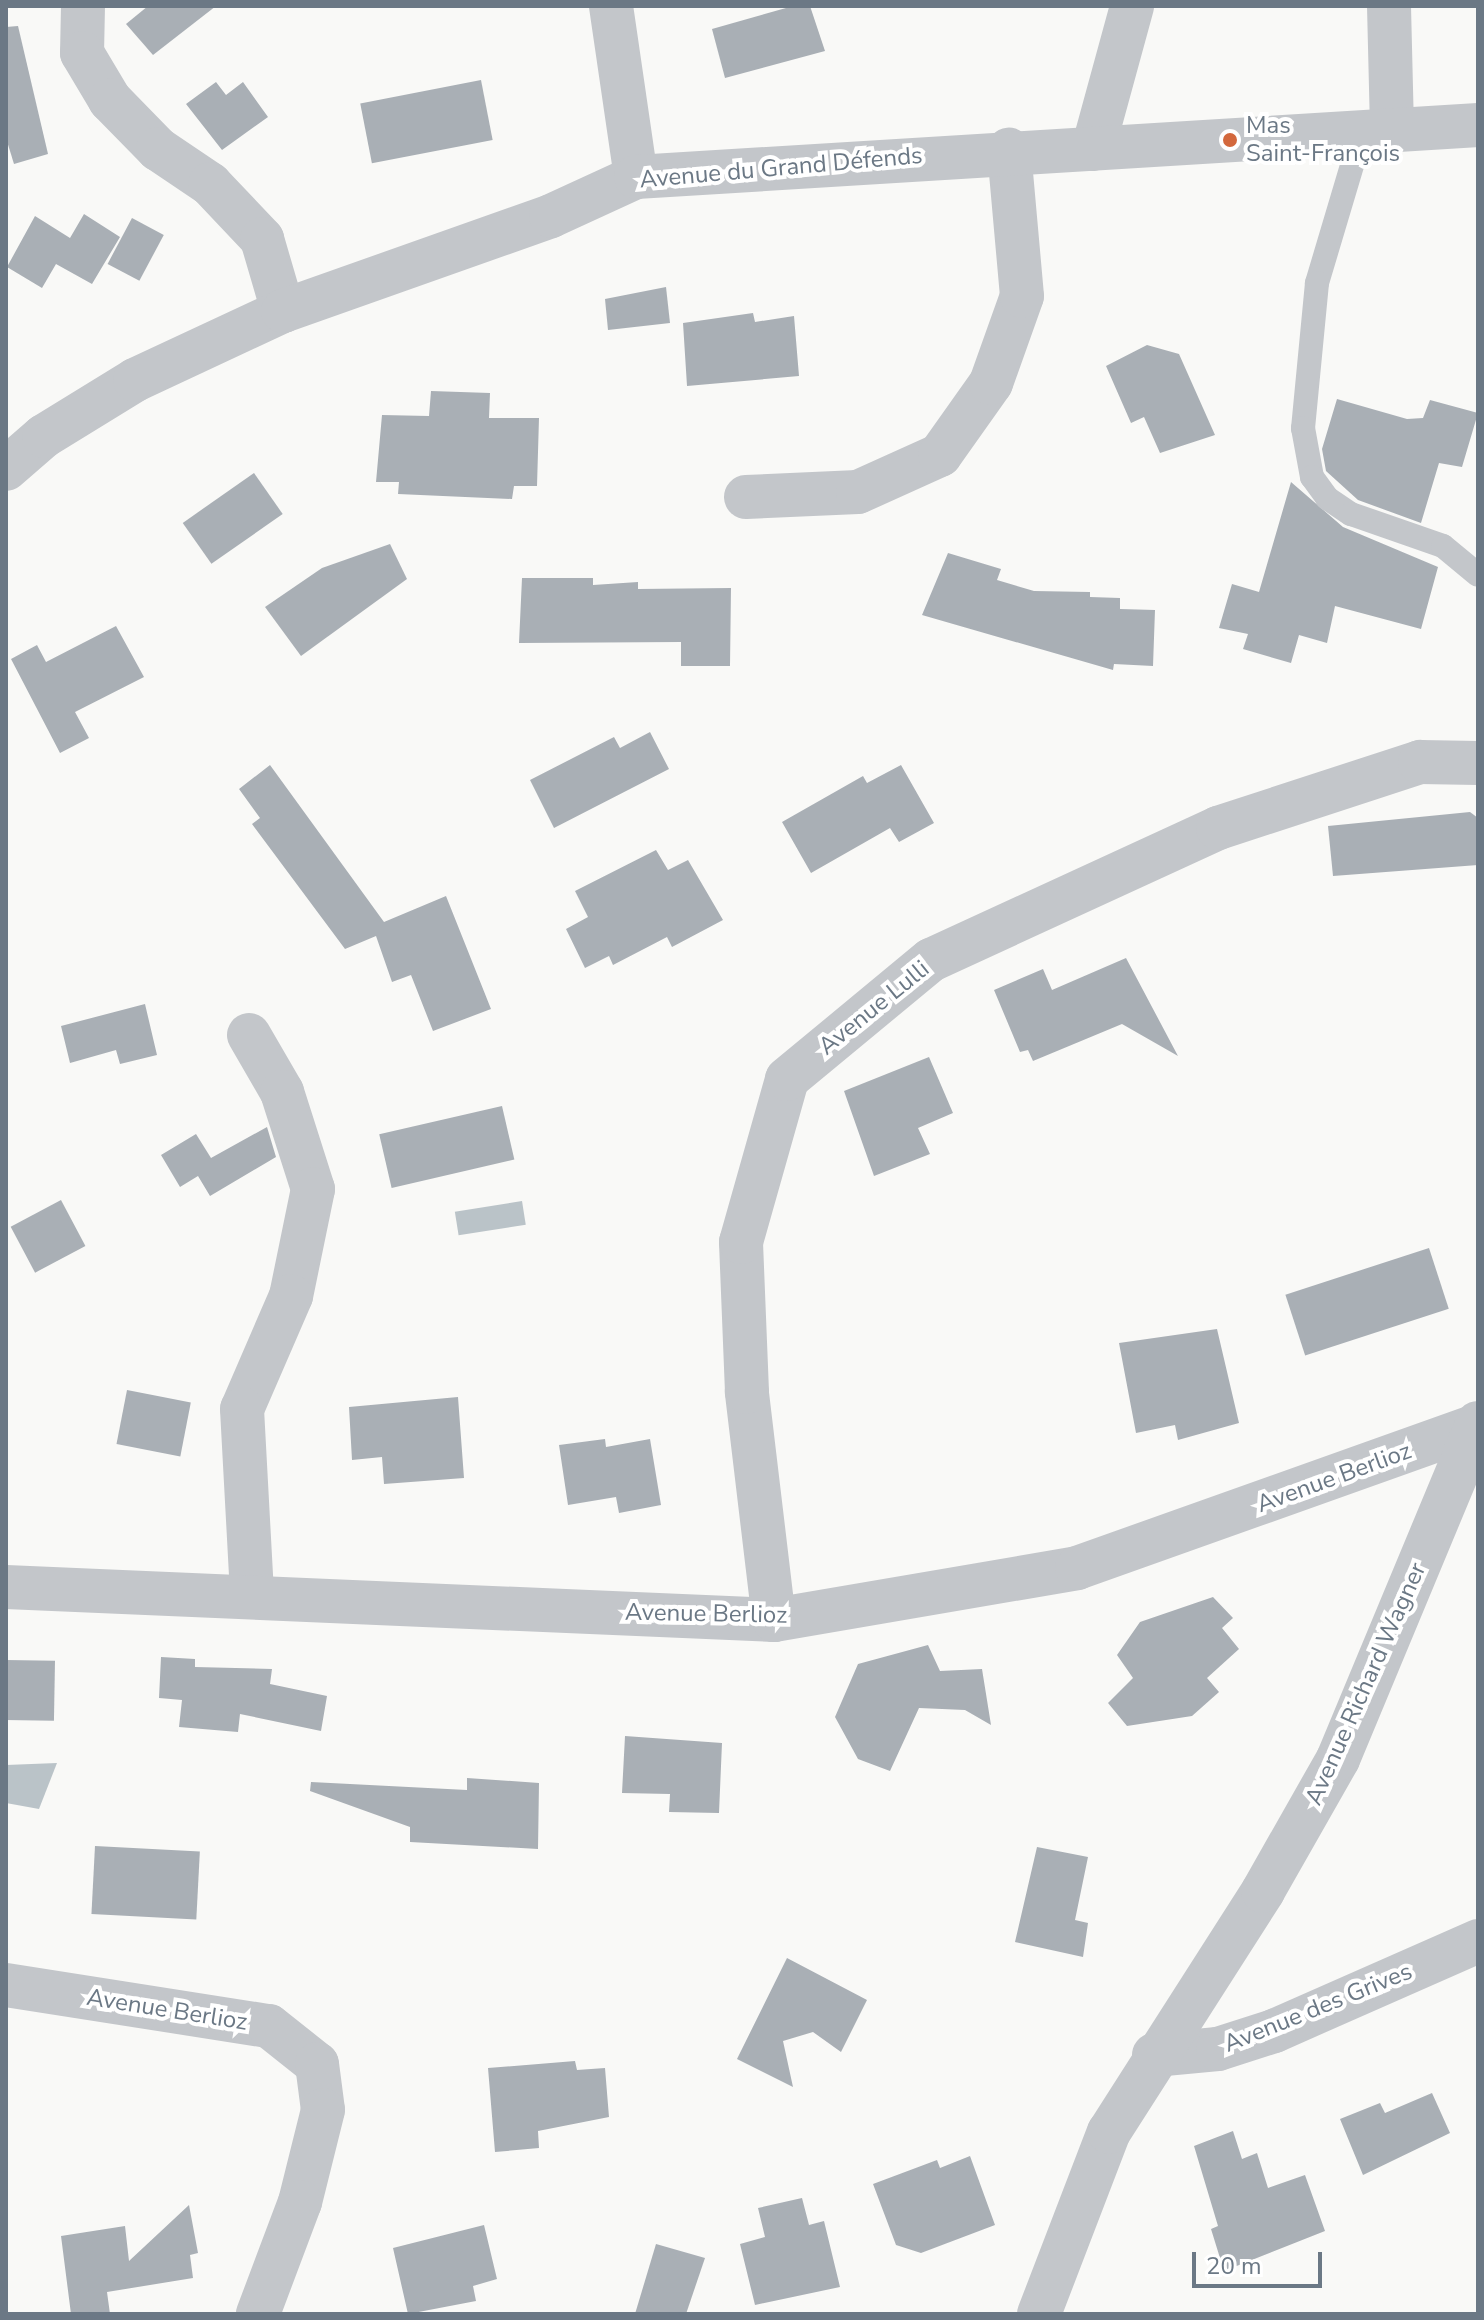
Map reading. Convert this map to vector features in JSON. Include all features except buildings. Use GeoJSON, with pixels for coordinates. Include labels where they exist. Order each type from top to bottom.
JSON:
{"type":"FeatureCollection","features":[{"type":"Feature","properties":{"kind":"street"},"geometry":{"type":"LineString","coordinates":[[83,6],[82,53],[110,100],[158,149],[210,184],[262,239],[283,311]]}},
{"type":"Feature","properties":{"kind":"street"},"geometry":{"type":"LineString","coordinates":[[611,6],[636,177]]}},
{"type":"Feature","properties":{"kind":"street"},"geometry":{"type":"LineString","coordinates":[[1093,149],[1132,6]]}},
{"type":"Feature","properties":{"kind":"street"},"geometry":{"type":"LineString","coordinates":[[1377,131],[1389,6]]}},
{"type":"Feature","properties":{"kind":"street","name":"Avenue du Grand Défends"},"geometry":{"type":"LineString","coordinates":[[6,469],[44,436],[135,380],[283,311],[551,216],[636,177],[1009,150],[1093,149],[1478,125]]}},
{"type":"Feature","properties":{"kind":"street"},"geometry":{"type":"LineString","coordinates":[[746,497],[858,492],[940,455],[991,383],[1022,296],[1009,150]]}},
{"type":"Feature","properties":{"kind":"street","name":"Avenue Lulli"},"geometry":{"type":"LineString","coordinates":[[774,1620],[747,1392],[741,1242],[787,1079],[931,960],[1218,828],[1420,762],[1478,763]]}},
{"type":"Feature","properties":{"kind":"street"},"geometry":{"type":"LineString","coordinates":[[249,1035],[282,1092],[313,1189],[291,1296],[242,1409],[252,1593]]}},
{"type":"Feature","properties":{"kind":"street","name":"Avenue Berlioz"},"geometry":{"type":"LineString","coordinates":[[6,1587],[252,1593],[774,1620],[1077,1568],[1476,1425]]}},
{"type":"Feature","properties":{"kind":"street","name":"Avenue Richard Wagner"},"geometry":{"type":"LineString","coordinates":[[1039,2314],[1109,2132],[1154,2055],[1263,1891],[1338,1759],[1476,1425]]}},
{"type":"Feature","properties":{"kind":"street","name":"Avenue des Grives"},"geometry":{"type":"LineString","coordinates":[[1154,2055],[1218,2049],[1274,2031],[1478,1941]]}},
{"type":"Feature","properties":{"kind":"street","name":"Avenue Berlioz"},"geometry":{"type":"LineString","coordinates":[[6,1985],[269,2026],[317,2064],[323,2110],[300,2202],[258,2314]]}},
{"type":"Feature","properties":{"kind":"lane"},"geometry":{"type":"LineString","coordinates":[[1377,131],[1317,283],[1303,428],[1312,477],[1327,498],[1351,514],[1443,546],[1478,575]]}},
{"type":"Feature","properties":{"kind":"shaded area"},"geometry":{"type":"Polygon","coordinates":[[[522,1201],[526,1225],[459,1235],[455,1212],[522,1201]]]}},
{"type":"Feature","properties":{"kind":"shaded area"},"geometry":{"type":"Polygon","coordinates":[[[57,1763],[39,1809],[6,1803],[6,1765],[57,1763]]]}},
{"type":"Feature","properties":{"kind":"place","name":"Mas Saint-François"},"geometry":{"type":"Point","coordinates":[1230,140]}}]}
